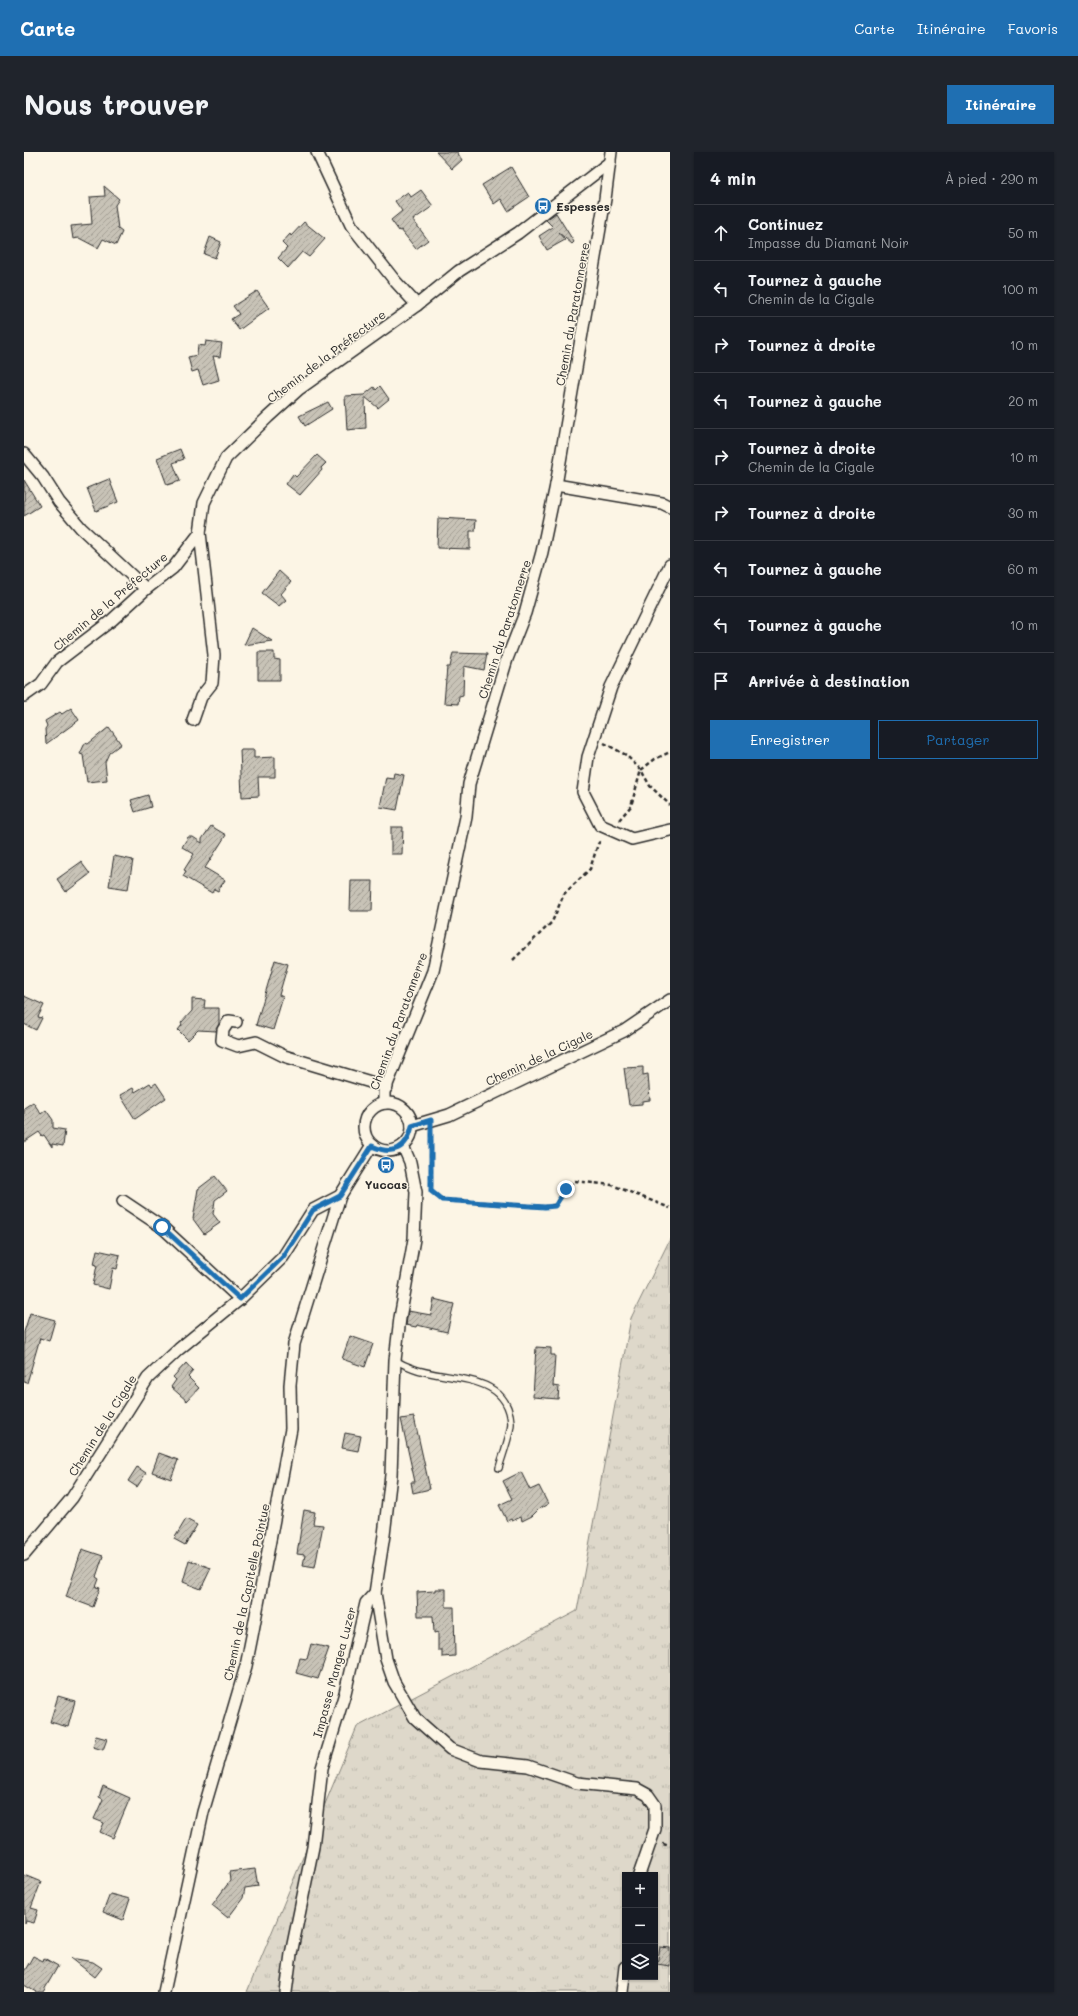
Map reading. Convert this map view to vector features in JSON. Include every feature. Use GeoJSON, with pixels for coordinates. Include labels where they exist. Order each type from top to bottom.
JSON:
{"type":"FeatureCollection","features":[{"type":"Feature","properties":{"kind":"street"},"geometry":{"type":"LineString","coordinates":[[318,152],[326,173],[351,225],[394,281],[417,305]]}},
{"type":"Feature","properties":{"kind":"street","name":"Chemin de la Préfecture"},"geometry":{"type":"LineString","coordinates":[[24,696],[42,684],[57,662],[112,620],[146,589],[174,568],[200,533],[204,503],[226,458],[268,416],[299,389],[417,305],[459,271],[518,233],[611,157]]}},
{"type":"Feature","properties":{"kind":"street","name":"Chemin du Paratonnerre"},"geometry":{"type":"LineString","coordinates":[[384,1103],[387,1087],[433,971],[466,817],[469,784],[507,659],[525,613],[542,552],[556,485],[611,157]]}},
{"type":"Feature","properties":{"kind":"street"},"geometry":{"type":"LineString","coordinates":[[24,454],[43,477],[59,502],[81,528],[146,589]]}},
{"type":"Feature","properties":{"kind":"street"},"geometry":{"type":"LineString","coordinates":[[556,485],[662,503],[670,507]]}},
{"type":"Feature","properties":{"kind":"street"},"geometry":{"type":"LineString","coordinates":[[193,720],[201,697],[212,683],[214,655],[200,533]]}},
{"type":"Feature","properties":{"kind":"street"},"geometry":{"type":"LineString","coordinates":[[670,565],[611,687],[593,737],[588,757],[583,792],[600,825],[632,839],[670,830]]}},
{"type":"Feature","properties":{"kind":"street","name":"Chemin de la Cigale"},"geometry":{"type":"LineString","coordinates":[[412,1126],[449,1114],[624,1031],[670,1000]]}},
{"type":"Feature","properties":{"kind":"street"},"geometry":{"type":"LineString","coordinates":[[236,1022],[230,1021],[223,1030],[222,1040],[238,1046],[256,1042],[284,1056],[387,1087]]}},
{"type":"Feature","properties":{"kind":"street"},"geometry":{"type":"LineString","coordinates":[[384,1103],[400,1106],[411,1118],[412,1126],[410,1137],[403,1146],[393,1151],[382,1150],[372,1146],[366,1137],[364,1126],[367,1115],[374,1107],[384,1103]]}},
{"type":"Feature","properties":{"kind":"street","name":"Chemin de la Cigale"},"geometry":{"type":"LineString","coordinates":[[24,1555],[72,1498],[148,1378],[179,1349],[240,1299],[283,1257],[313,1210],[340,1196],[372,1146]]}},
{"type":"Feature","properties":{"kind":"street","name":"Impasse Mangea Luzer"},"geometry":{"type":"LineString","coordinates":[[286,1992],[291,1954],[313,1847],[322,1768],[345,1693],[366,1603],[375,1593],[391,1475],[395,1360],[400,1318],[414,1239],[416,1192],[410,1162],[403,1146]]}},
{"type":"Feature","properties":{"kind":"street","name":"Chemin de la Capitelle Pointue"},"geometry":{"type":"LineString","coordinates":[[164,1992],[203,1812],[246,1666],[291,1429],[290,1385],[294,1344],[340,1196]]}},
{"type":"Feature","properties":{"kind":"street"},"geometry":{"type":"LineString","coordinates":[[123,1201],[162,1227],[240,1299]]}},
{"type":"Feature","properties":{"kind":"street"},"geometry":{"type":"LineString","coordinates":[[375,1593],[386,1659],[394,1682],[415,1718],[450,1749],[480,1761],[528,1766],[577,1783],[637,1789],[648,1795],[655,1805],[655,1829],[640,1872]]}},
{"type":"Feature","properties":{"kind":"street"},"geometry":{"type":"LineString","coordinates":[[622,1992],[623,1980]]}},
{"type":"Feature","properties":{"kind":"lane"},"geometry":{"type":"LineString","coordinates":[[395,1360],[412,1369],[469,1380],[493,1389],[504,1401],[511,1424],[499,1468]]}},
{"type":"Feature","properties":{"kind":"path"},"geometry":{"type":"LineString","coordinates":[[593,737],[626,755],[641,770],[650,786],[670,805]]}},
{"type":"Feature","properties":{"kind":"path"},"geometry":{"type":"LineString","coordinates":[[615,825],[631,806],[641,770],[655,759],[670,752]]}},
{"type":"Feature","properties":{"kind":"path"},"geometry":{"type":"LineString","coordinates":[[513,960],[552,922],[564,894],[590,869],[598,844],[606,835]]}},
{"type":"Feature","properties":{"kind":"path"},"geometry":{"type":"LineString","coordinates":[[431,1120],[431,1191],[442,1200],[545,1207],[555,1206],[566,1189],[575,1181],[612,1185],[670,1208]]}},
{"type":"Feature","properties":{"kind":"green space"},"geometry":{"type":"Polygon","coordinates":[[[670,1239],[670,1992],[247,1992],[357,1727],[577,1611],[631,1318],[670,1239]]]}},
{"type":"Feature","properties":{"kind":"building"},"geometry":{"type":"Polygon","coordinates":[[[436,152],[457,152],[462,160],[452,169],[436,152]]]}},
{"type":"Feature","properties":{"kind":"building"},"geometry":{"type":"Polygon","coordinates":[[[511,167],[529,197],[508,211],[501,199],[494,204],[482,185],[511,167]]]}},
{"type":"Feature","properties":{"kind":"building"},"geometry":{"type":"Polygon","coordinates":[[[104,186],[119,199],[115,205],[118,229],[122,232],[116,245],[103,239],[98,248],[79,238],[73,239],[71,226],[92,224],[90,197],[105,196],[104,186]]]}},
{"type":"Feature","properties":{"kind":"building"},"geometry":{"type":"Polygon","coordinates":[[[421,190],[433,206],[413,220],[428,240],[416,249],[391,220],[402,211],[395,201],[408,192],[411,197],[421,190]]]}},
{"type":"Feature","properties":{"kind":"building"},"geometry":{"type":"Polygon","coordinates":[[[556,213],[574,242],[572,244],[558,232],[565,240],[547,250],[539,236],[553,227],[546,220],[556,213]]]}},
{"type":"Feature","properties":{"kind":"building"},"geometry":{"type":"Polygon","coordinates":[[[304,222],[325,239],[309,257],[302,252],[288,268],[278,258],[287,248],[282,243],[304,222]]]}},
{"type":"Feature","properties":{"kind":"building"},"geometry":{"type":"Polygon","coordinates":[[[210,237],[221,242],[215,258],[204,254],[210,237]]]}},
{"type":"Feature","properties":{"kind":"building"},"geometry":{"type":"Polygon","coordinates":[[[257,291],[269,308],[239,330],[231,319],[239,314],[233,306],[257,291]]]}},
{"type":"Feature","properties":{"kind":"building"},"geometry":{"type":"Polygon","coordinates":[[[206,341],[222,343],[220,357],[213,356],[219,380],[203,385],[198,370],[192,372],[188,357],[197,355],[198,345],[205,346],[206,341]]]}},
{"type":"Feature","properties":{"kind":"building"},"geometry":{"type":"Polygon","coordinates":[[[380,386],[389,399],[378,408],[365,397],[366,428],[347,430],[345,396],[364,395],[374,387],[376,390],[380,386]]]}},
{"type":"Feature","properties":{"kind":"building"},"geometry":{"type":"Polygon","coordinates":[[[328,402],[332,409],[305,426],[299,416],[328,402]]]}},
{"type":"Feature","properties":{"kind":"building"},"geometry":{"type":"Polygon","coordinates":[[[180,449],[184,459],[173,463],[180,481],[167,485],[157,458],[180,449]]]}},
{"type":"Feature","properties":{"kind":"building"},"geometry":{"type":"Polygon","coordinates":[[[317,455],[326,463],[321,468],[322,470],[300,495],[286,484],[293,474],[296,477],[317,455]]]}},
{"type":"Feature","properties":{"kind":"building"},"geometry":{"type":"Polygon","coordinates":[[[109,479],[118,502],[96,511],[87,488],[109,479]]]}},
{"type":"Feature","properties":{"kind":"building"},"geometry":{"type":"Polygon","coordinates":[[[24,480],[40,506],[24,516],[24,480]]]}},
{"type":"Feature","properties":{"kind":"building"},"geometry":{"type":"Polygon","coordinates":[[[438,518],[476,520],[475,531],[470,531],[470,549],[437,548],[438,518]]]}},
{"type":"Feature","properties":{"kind":"building"},"geometry":{"type":"Polygon","coordinates":[[[279,571],[291,582],[281,594],[286,600],[279,606],[262,593],[279,571]]]}},
{"type":"Feature","properties":{"kind":"building"},"geometry":{"type":"Polygon","coordinates":[[[252,628],[272,641],[244,645],[252,628]]]}},
{"type":"Feature","properties":{"kind":"building"},"geometry":{"type":"Polygon","coordinates":[[[258,652],[274,652],[274,659],[280,660],[280,680],[258,680],[258,652]]]}},
{"type":"Feature","properties":{"kind":"building"},"geometry":{"type":"Polygon","coordinates":[[[453,653],[487,654],[484,670],[464,666],[463,695],[459,696],[458,704],[444,703],[447,667],[450,667],[453,653]]]}},
{"type":"Feature","properties":{"kind":"building"},"geometry":{"type":"Polygon","coordinates":[[[71,708],[79,720],[46,744],[45,729],[47,726],[45,721],[60,712],[62,714],[71,708]]]}},
{"type":"Feature","properties":{"kind":"building"},"geometry":{"type":"Polygon","coordinates":[[[109,727],[121,744],[109,753],[105,762],[107,780],[87,782],[83,755],[80,754],[85,743],[88,744],[109,727]]]}},
{"type":"Feature","properties":{"kind":"building"},"geometry":{"type":"Polygon","coordinates":[[[240,750],[254,750],[254,758],[275,757],[275,777],[258,777],[259,796],[242,797],[240,750]]]}},
{"type":"Feature","properties":{"kind":"building"},"geometry":{"type":"Polygon","coordinates":[[[394,773],[404,775],[397,810],[380,807],[386,777],[393,778],[394,773]]]}},
{"type":"Feature","properties":{"kind":"building"},"geometry":{"type":"Polygon","coordinates":[[[148,795],[151,807],[135,812],[131,800],[148,795]]]}},
{"type":"Feature","properties":{"kind":"building"},"geometry":{"type":"Polygon","coordinates":[[[211,826],[226,835],[205,868],[225,880],[218,891],[214,889],[212,893],[183,876],[186,871],[184,870],[194,854],[182,847],[188,837],[193,837],[202,843],[202,839],[211,826]]]}},
{"type":"Feature","properties":{"kind":"building"},"geometry":{"type":"Polygon","coordinates":[[[391,827],[403,827],[402,854],[391,854],[391,827]]]}},
{"type":"Feature","properties":{"kind":"building"},"geometry":{"type":"Polygon","coordinates":[[[114,856],[133,860],[128,889],[109,886],[114,856]]]}},
{"type":"Feature","properties":{"kind":"building"},"geometry":{"type":"Polygon","coordinates":[[[81,862],[90,874],[66,892],[57,879],[81,862]]]}},
{"type":"Feature","properties":{"kind":"building"},"geometry":{"type":"Polygon","coordinates":[[[351,881],[373,881],[372,911],[350,911],[351,881]]]}},
{"type":"Feature","properties":{"kind":"building"},"geometry":{"type":"Polygon","coordinates":[[[275,960],[288,964],[279,995],[283,997],[273,1030],[256,1025],[275,960]]]}},
{"type":"Feature","properties":{"kind":"building"},"geometry":{"type":"Polygon","coordinates":[[[24,996],[44,1005],[38,1017],[42,1018],[36,1030],[24,1024],[24,996]]]}},
{"type":"Feature","properties":{"kind":"building"},"geometry":{"type":"Polygon","coordinates":[[[192,999],[205,1000],[204,1008],[219,1008],[219,1024],[216,1031],[198,1030],[188,1040],[178,1030],[182,1025],[181,1023],[192,1011],[192,999]]]}},
{"type":"Feature","properties":{"kind":"building"},"geometry":{"type":"Polygon","coordinates":[[[643,1067],[643,1075],[648,1074],[650,1100],[642,1101],[642,1104],[629,1105],[624,1068],[643,1067]]]}},
{"type":"Feature","properties":{"kind":"building"},"geometry":{"type":"Polygon","coordinates":[[[150,1083],[152,1086],[156,1083],[166,1098],[135,1119],[120,1095],[133,1088],[135,1092],[150,1083]]]}},
{"type":"Feature","properties":{"kind":"building"},"geometry":{"type":"Polygon","coordinates":[[[33,1102],[41,1114],[46,1110],[53,1120],[53,1128],[65,1130],[63,1146],[52,1144],[52,1147],[44,1135],[42,1136],[39,1132],[24,1142],[24,1108],[33,1102]]]}},
{"type":"Feature","properties":{"kind":"building"},"geometry":{"type":"Polygon","coordinates":[[[215,1176],[227,1191],[215,1200],[213,1214],[220,1223],[204,1234],[193,1219],[198,1189],[215,1176]]]}},
{"type":"Feature","properties":{"kind":"building"},"geometry":{"type":"Polygon","coordinates":[[[97,1250],[120,1255],[117,1269],[113,1268],[109,1289],[93,1285],[97,1265],[94,1264],[97,1250]]]}},
{"type":"Feature","properties":{"kind":"building"},"geometry":{"type":"Polygon","coordinates":[[[434,1299],[454,1304],[447,1332],[417,1325],[416,1327],[406,1325],[408,1311],[431,1315],[434,1299]]]}},
{"type":"Feature","properties":{"kind":"building"},"geometry":{"type":"Polygon","coordinates":[[[30,1313],[55,1320],[49,1341],[40,1338],[27,1383],[24,1382],[24,1332],[30,1313]]]}},
{"type":"Feature","properties":{"kind":"building"},"geometry":{"type":"Polygon","coordinates":[[[350,1336],[373,1344],[365,1367],[342,1359],[350,1336]]]}},
{"type":"Feature","properties":{"kind":"building"},"geometry":{"type":"Polygon","coordinates":[[[536,1347],[551,1348],[551,1355],[555,1355],[553,1386],[559,1387],[558,1399],[533,1397],[536,1347]]]}},
{"type":"Feature","properties":{"kind":"building"},"geometry":{"type":"Polygon","coordinates":[[[186,1363],[193,1371],[188,1377],[199,1388],[187,1401],[171,1387],[176,1380],[173,1377],[186,1363]]]}},
{"type":"Feature","properties":{"kind":"building"},"geometry":{"type":"Polygon","coordinates":[[[414,1417],[430,1489],[413,1493],[411,1482],[415,1482],[401,1419],[414,1417]]]}},
{"type":"Feature","properties":{"kind":"building"},"geometry":{"type":"Polygon","coordinates":[[[345,1433],[361,1436],[358,1451],[342,1448],[345,1433]]]}},
{"type":"Feature","properties":{"kind":"building"},"geometry":{"type":"Polygon","coordinates":[[[159,1453],[178,1460],[171,1479],[152,1472],[159,1453]]]}},
{"type":"Feature","properties":{"kind":"building"},"geometry":{"type":"Polygon","coordinates":[[[137,1467],[146,1473],[137,1487],[128,1481],[137,1467]]]}},
{"type":"Feature","properties":{"kind":"building"},"geometry":{"type":"Polygon","coordinates":[[[521,1472],[530,1490],[539,1486],[548,1504],[539,1509],[532,1516],[522,1521],[521,1517],[512,1521],[511,1519],[507,1521],[499,1505],[512,1499],[503,1481],[521,1472]]]}},
{"type":"Feature","properties":{"kind":"building"},"geometry":{"type":"Polygon","coordinates":[[[304,1510],[315,1512],[313,1524],[323,1525],[315,1567],[303,1565],[305,1555],[297,1554],[304,1510]]]}},
{"type":"Feature","properties":{"kind":"building"},"geometry":{"type":"Polygon","coordinates":[[[186,1519],[197,1525],[185,1545],[174,1539],[186,1519]]]}},
{"type":"Feature","properties":{"kind":"building"},"geometry":{"type":"Polygon","coordinates":[[[82,1549],[103,1556],[96,1577],[99,1579],[96,1587],[100,1588],[93,1607],[66,1597],[82,1549]]]}},
{"type":"Feature","properties":{"kind":"building"},"geometry":{"type":"Polygon","coordinates":[[[189,1560],[211,1568],[201,1589],[183,1582],[189,1560]]]}},
{"type":"Feature","properties":{"kind":"building"},"geometry":{"type":"Polygon","coordinates":[[[435,1589],[446,1589],[446,1607],[454,1607],[455,1656],[442,1657],[442,1650],[438,1650],[438,1632],[434,1633],[433,1616],[418,1616],[417,1592],[435,1591],[435,1589]]]}},
{"type":"Feature","properties":{"kind":"building"},"geometry":{"type":"Polygon","coordinates":[[[311,1644],[329,1648],[318,1679],[296,1673],[300,1658],[307,1659],[311,1644]]]}},
{"type":"Feature","properties":{"kind":"building"},"geometry":{"type":"Polygon","coordinates":[[[58,1696],[75,1701],[68,1727],[50,1722],[58,1696]]]}},
{"type":"Feature","properties":{"kind":"building"},"geometry":{"type":"Polygon","coordinates":[[[96,1736],[107,1739],[103,1750],[93,1747],[96,1736]]]}},
{"type":"Feature","properties":{"kind":"building"},"geometry":{"type":"Polygon","coordinates":[[[103,1786],[130,1798],[113,1838],[100,1832],[104,1823],[94,1819],[103,1799],[99,1797],[103,1786]]]}},
{"type":"Feature","properties":{"kind":"building"},"geometry":{"type":"Polygon","coordinates":[[[255,1869],[258,1886],[245,1888],[243,1898],[228,1918],[212,1905],[230,1881],[229,1872],[255,1869]]]}},
{"type":"Feature","properties":{"kind":"building"},"geometry":{"type":"Polygon","coordinates":[[[24,1875],[41,1882],[31,1908],[38,1910],[34,1923],[26,1921],[25,1924],[24,1875]]]}},
{"type":"Feature","properties":{"kind":"building"},"geometry":{"type":"Polygon","coordinates":[[[110,1894],[130,1899],[123,1920],[103,1912],[110,1894]]]}},
{"type":"Feature","properties":{"kind":"building"},"geometry":{"type":"Polygon","coordinates":[[[660,1947],[670,1948],[670,1966],[658,1964],[660,1947]]]}},
{"type":"Feature","properties":{"kind":"building"},"geometry":{"type":"Polygon","coordinates":[[[33,1956],[43,1961],[44,1958],[58,1966],[43,1992],[36,1992],[24,1985],[24,1972],[33,1956]]]}},
{"type":"Feature","properties":{"kind":"building"},"geometry":{"type":"Polygon","coordinates":[[[71,1958],[93,1962],[102,1968],[95,1977],[71,1958]]]}},
{"type":"Feature","properties":{"kind":"place","name":"Espesses"},"geometry":{"type":"Point","coordinates":[543,206]}},
{"type":"Feature","properties":{"kind":"place","name":"Yuccas"},"geometry":{"type":"Point","coordinates":[386,1165]}},
{"type":"Feature","properties":{"kind":"route"},"geometry":{"type":"LineString","coordinates":[[162,1227],[240,1299],[283,1257],[313,1210],[340,1196],[372,1146],[382,1150],[393,1151],[403,1146],[410,1137],[412,1126],[431,1120],[431,1191],[442,1200],[545,1207],[555,1206],[566,1189]]}}]}
